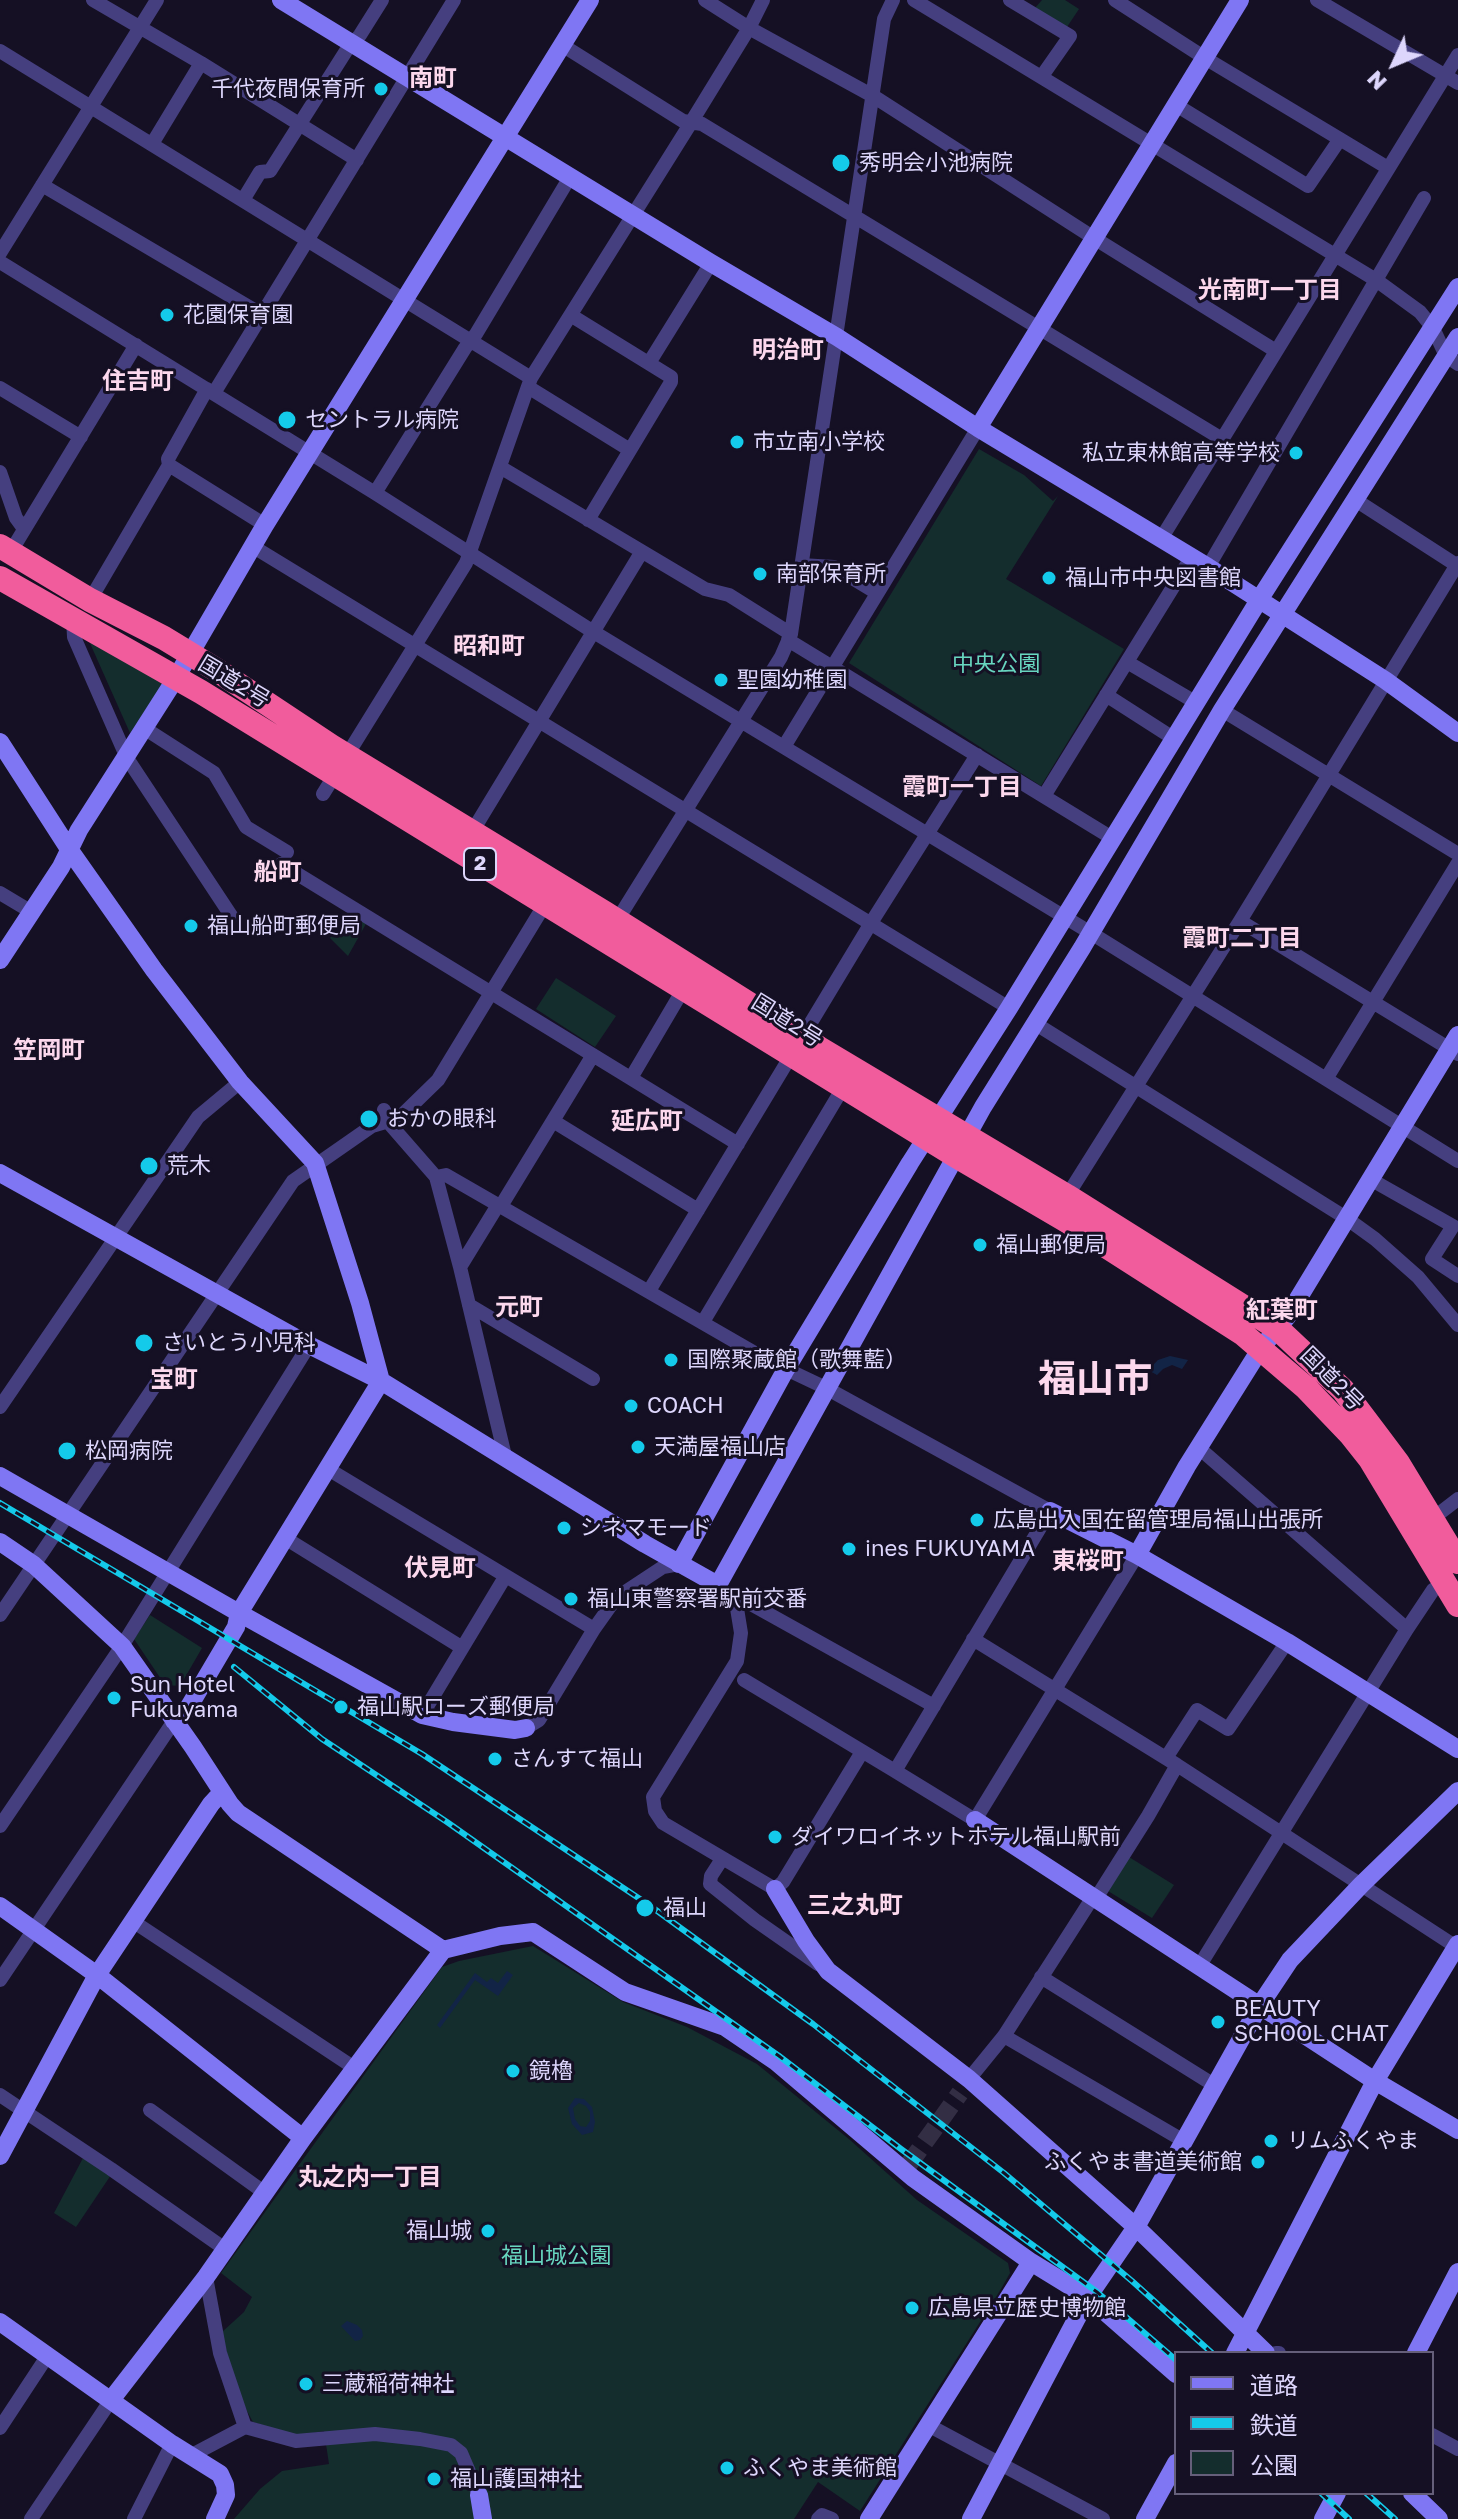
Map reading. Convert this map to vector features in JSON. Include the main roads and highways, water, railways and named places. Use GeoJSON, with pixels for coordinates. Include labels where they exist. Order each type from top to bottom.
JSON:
{"type":"FeatureCollection","features":[{"type":"Feature","properties":{"kind":"highway","name":"国道2号"},"geometry":{"type":"LineString","coordinates":[[5,549],[215,669],[336,775],[472,832],[611,931],[684,988],[797,1046],[844,1086],[933,1129]]}},
{"type":"Feature","properties":{"kind":"highway","name":"国道2号"},"geometry":{"type":"LineString","coordinates":[[0,578],[176,678],[545,904],[611,931],[962,1146],[1067,1196],[1277,1328],[1343,1390],[1398,1463],[1432,1519],[1451,1572],[1458,1605]]}},
{"type":"Feature","properties":{"kind":"highway","name":"国道2号"},"geometry":{"type":"LineString","coordinates":[[962,1146],[1065,1220],[1261,1348],[1333,1415],[1370,1459],[1451,1572]]}},
{"type":"Feature","properties":{"kind":"water"},"geometry":{"type":"Polygon","coordinates":[[[1170,1356],[1188,1360],[1182,1369],[1172,1365],[1157,1375],[1148,1370],[1158,1360],[1170,1356]]]}},
{"type":"Feature","properties":{"kind":"water"},"geometry":{"type":"Polygon","coordinates":[[[507,1971],[513,1975],[498,1996],[475,1980],[440,2028],[437,2025],[475,1973],[487,1982],[491,1978],[498,1983],[507,1971]]]}},
{"type":"Feature","properties":{"kind":"water"},"geometry":{"type":"Polygon","coordinates":[[[575,2098],[584,2099],[592,2107],[593,2132],[582,2135],[572,2124],[568,2108],[575,2098]],[[579,2103],[573,2108],[575,2119],[580,2126],[586,2127],[590,2112],[579,2103]]]}},
{"type":"Feature","properties":{"kind":"water"},"geometry":{"type":"Polygon","coordinates":[[[347,2321],[362,2330],[360,2340],[355,2341],[341,2326],[347,2321]]]}},
{"type":"Feature","properties":{"kind":"tunnel"},"geometry":{"type":"LineString","coordinates":[[909,2164],[960,2093]]}},
{"type":"Feature","properties":{"kind":"railway"},"geometry":{"type":"LineString","coordinates":[[0,1503],[422,1754],[649,1905],[813,2024],[1004,2173],[1210,2351]]}},
{"type":"Feature","properties":{"kind":"railway"},"geometry":{"type":"LineString","coordinates":[[234,1667],[322,1739],[447,1822],[779,2056],[1097,2292],[1174,2358]]}},
{"type":"Feature","properties":{"kind":"railway"},"geometry":{"type":"LineString","coordinates":[[1323,2495],[1349,2519]]}},
{"type":"Feature","properties":{"kind":"railway"},"geometry":{"type":"LineString","coordinates":[[1368,2495],[1395,2519]]}},
{"type":"Feature","properties":{"kind":"place","name":"千代夜間保育所"},"geometry":{"type":"Point","coordinates":[381,89]}},
{"type":"Feature","properties":{"kind":"place","name":"秀明会小池病院"},"geometry":{"type":"Point","coordinates":[841,163]}},
{"type":"Feature","properties":{"kind":"place","name":"花園保育園"},"geometry":{"type":"Point","coordinates":[167,315]}},
{"type":"Feature","properties":{"kind":"place","name":"セントラル病院"},"geometry":{"type":"Point","coordinates":[287,420]}},
{"type":"Feature","properties":{"kind":"place","name":"市立南小学校"},"geometry":{"type":"Point","coordinates":[737,442]}},
{"type":"Feature","properties":{"kind":"place","name":"私立東林館高等学校"},"geometry":{"type":"Point","coordinates":[1296,453]}},
{"type":"Feature","properties":{"kind":"place","name":"南部保育所"},"geometry":{"type":"Point","coordinates":[760,574]}},
{"type":"Feature","properties":{"kind":"place","name":"福山市中央図書館"},"geometry":{"type":"Point","coordinates":[1049,578]}},
{"type":"Feature","properties":{"kind":"place","name":"聖園幼稚園"},"geometry":{"type":"Point","coordinates":[721,680]}},
{"type":"Feature","properties":{"kind":"place","name":"福山船町郵便局"},"geometry":{"type":"Point","coordinates":[191,926]}},
{"type":"Feature","properties":{"kind":"place","name":"おかの眼科"},"geometry":{"type":"Point","coordinates":[369,1119]}},
{"type":"Feature","properties":{"kind":"place","name":"荒木"},"geometry":{"type":"Point","coordinates":[149,1166]}},
{"type":"Feature","properties":{"kind":"place","name":"福山郵便局"},"geometry":{"type":"Point","coordinates":[980,1245]}},
{"type":"Feature","properties":{"kind":"place","name":"さいとう小児科"},"geometry":{"type":"Point","coordinates":[144,1343]}},
{"type":"Feature","properties":{"kind":"place","name":"国際聚蔵館（歌舞藍）"},"geometry":{"type":"Point","coordinates":[671,1360]}},
{"type":"Feature","properties":{"kind":"place","name":"COACH"},"geometry":{"type":"Point","coordinates":[631,1406]}},
{"type":"Feature","properties":{"kind":"place","name":"天満屋福山店"},"geometry":{"type":"Point","coordinates":[638,1447]}},
{"type":"Feature","properties":{"kind":"place","name":"松岡病院"},"geometry":{"type":"Point","coordinates":[67,1451]}},
{"type":"Feature","properties":{"kind":"place","name":"広島出入国在留管理局福山出張所"},"geometry":{"type":"Point","coordinates":[977,1520]}},
{"type":"Feature","properties":{"kind":"place","name":"シネマモード"},"geometry":{"type":"Point","coordinates":[564,1528]}},
{"type":"Feature","properties":{"kind":"place","name":"ines FUKUYAMA"},"geometry":{"type":"Point","coordinates":[849,1549]}},
{"type":"Feature","properties":{"kind":"place","name":"福山東警察署駅前交番"},"geometry":{"type":"Point","coordinates":[571,1599]}},
{"type":"Feature","properties":{"kind":"place","name":"Sun Hotel Fukuyama"},"geometry":{"type":"Point","coordinates":[114,1698]}},
{"type":"Feature","properties":{"kind":"place","name":"福山駅ローズ郵便局"},"geometry":{"type":"Point","coordinates":[341,1707]}},
{"type":"Feature","properties":{"kind":"place","name":"さんすて福山"},"geometry":{"type":"Point","coordinates":[495,1759]}},
{"type":"Feature","properties":{"kind":"place","name":"ダイワロイネットホテル福山駅前"},"geometry":{"type":"Point","coordinates":[775,1837]}},
{"type":"Feature","properties":{"kind":"place","name":"福山"},"geometry":{"type":"Point","coordinates":[645,1908]}},
{"type":"Feature","properties":{"kind":"place","name":"BEAUTY SCHOOL CHAT"},"geometry":{"type":"Point","coordinates":[1218,2022]}},
{"type":"Feature","properties":{"kind":"place","name":"鏡櫓"},"geometry":{"type":"Point","coordinates":[513,2071]}},
{"type":"Feature","properties":{"kind":"place","name":"リムふくやま"},"geometry":{"type":"Point","coordinates":[1271,2141]}},
{"type":"Feature","properties":{"kind":"place","name":"ふくやま書道美術館"},"geometry":{"type":"Point","coordinates":[1258,2162]}},
{"type":"Feature","properties":{"kind":"place","name":"福山城"},"geometry":{"type":"Point","coordinates":[488,2231]}},
{"type":"Feature","properties":{"kind":"place","name":"広島県立歴史博物館"},"geometry":{"type":"Point","coordinates":[912,2308]}},
{"type":"Feature","properties":{"kind":"place","name":"三蔵稲荷神社"},"geometry":{"type":"Point","coordinates":[306,2384]}},
{"type":"Feature","properties":{"kind":"place","name":"ふくやま美術館"},"geometry":{"type":"Point","coordinates":[727,2468]}},
{"type":"Feature","properties":{"kind":"place","name":"福山護国神社"},"geometry":{"type":"Point","coordinates":[434,2479]}},
{"type":"Feature","properties":{"kind":"district","name":"南町"},"geometry":{"type":"Point","coordinates":[433,78]}},
{"type":"Feature","properties":{"kind":"district","name":"光南町一丁目"},"geometry":{"type":"Point","coordinates":[1270,290]}},
{"type":"Feature","properties":{"kind":"district","name":"明治町"},"geometry":{"type":"Point","coordinates":[788,350]}},
{"type":"Feature","properties":{"kind":"district","name":"住吉町"},"geometry":{"type":"Point","coordinates":[138,381]}},
{"type":"Feature","properties":{"kind":"district","name":"昭和町"},"geometry":{"type":"Point","coordinates":[489,646]}},
{"type":"Feature","properties":{"kind":"district","name":"霞町一丁目"},"geometry":{"type":"Point","coordinates":[962,787]}},
{"type":"Feature","properties":{"kind":"district","name":"船町"},"geometry":{"type":"Point","coordinates":[278,872]}},
{"type":"Feature","properties":{"kind":"district","name":"霞町二丁目"},"geometry":{"type":"Point","coordinates":[1242,938]}},
{"type":"Feature","properties":{"kind":"district","name":"笠岡町"},"geometry":{"type":"Point","coordinates":[49,1050]}},
{"type":"Feature","properties":{"kind":"district","name":"延広町"},"geometry":{"type":"Point","coordinates":[647,1121]}},
{"type":"Feature","properties":{"kind":"district","name":"元町"},"geometry":{"type":"Point","coordinates":[519,1307]}},
{"type":"Feature","properties":{"kind":"district","name":"紅葉町"},"geometry":{"type":"Point","coordinates":[1282,1310]}},
{"type":"Feature","properties":{"kind":"district","name":"宝町"},"geometry":{"type":"Point","coordinates":[174,1379]}},
{"type":"Feature","properties":{"kind":"district","name":"福山市"},"geometry":{"type":"Point","coordinates":[1095,1380]}},
{"type":"Feature","properties":{"kind":"district","name":"東桜町"},"geometry":{"type":"Point","coordinates":[1088,1561]}},
{"type":"Feature","properties":{"kind":"district","name":"伏見町"},"geometry":{"type":"Point","coordinates":[440,1568]}},
{"type":"Feature","properties":{"kind":"district","name":"三之丸町"},"geometry":{"type":"Point","coordinates":[855,1905]}},
{"type":"Feature","properties":{"kind":"district","name":"丸之内一丁目"},"geometry":{"type":"Point","coordinates":[370,2177]}},
{"type":"Feature","properties":{"kind":"park label","name":"中央公園"},"geometry":{"type":"Point","coordinates":[996,664]}},
{"type":"Feature","properties":{"kind":"park label","name":"福山城公園"},"geometry":{"type":"Point","coordinates":[556,2256]}}]}
